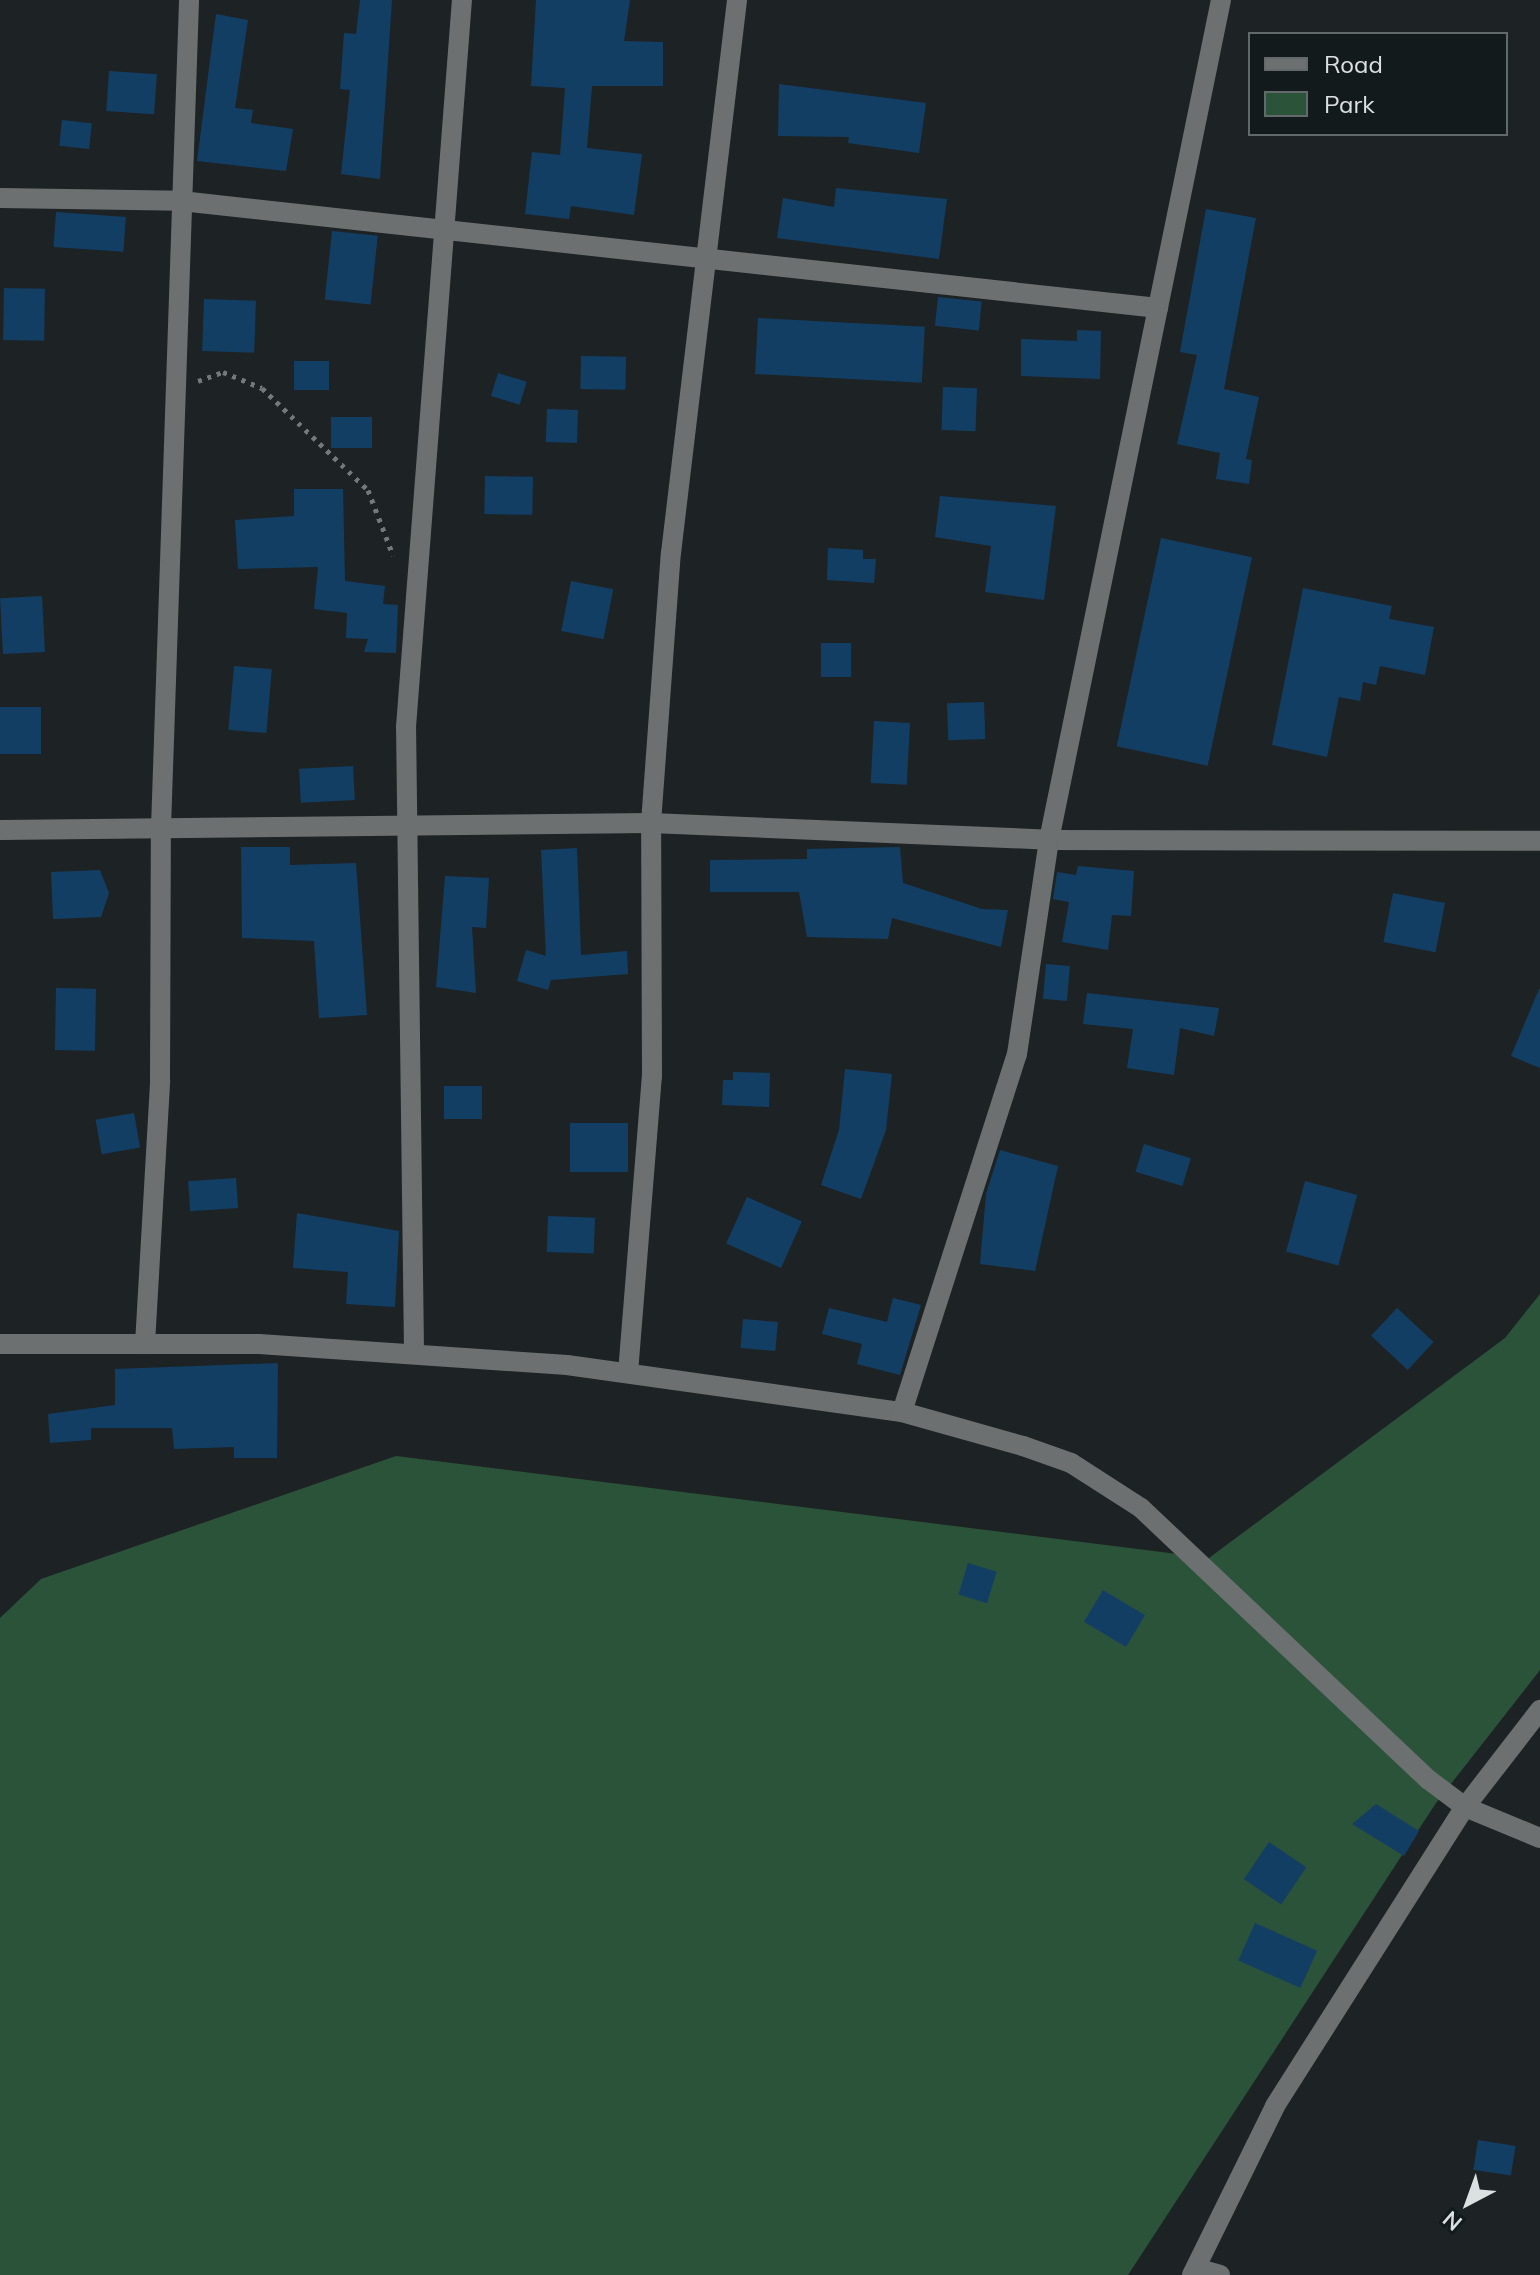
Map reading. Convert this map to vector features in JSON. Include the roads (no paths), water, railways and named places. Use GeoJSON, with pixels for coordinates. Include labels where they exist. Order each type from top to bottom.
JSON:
{"type":"FeatureCollection","features":[{"type":"Feature","properties":{"kind":"street"},"geometry":{"type":"LineString","coordinates":[[145,1344],[160,1080],[161,828],[189,0]]}},
{"type":"Feature","properties":{"kind":"street"},"geometry":{"type":"LineString","coordinates":[[414,1351],[412,822],[406,727],[440,228],[462,0]]}},
{"type":"Feature","properties":{"kind":"street"},"geometry":{"type":"LineString","coordinates":[[628,1373],[652,1076],[651,823],[701,262],[737,0]]}},
{"type":"Feature","properties":{"kind":"street"},"geometry":{"type":"LineString","coordinates":[[902,1412],[1009,1089],[1049,840],[1221,0]]}},
{"type":"Feature","properties":{"kind":"street"},"geometry":{"type":"LineString","coordinates":[[0,198],[181,201],[440,228],[701,262],[1158,308]]}},
{"type":"Feature","properties":{"kind":"street"},"geometry":{"type":"LineString","coordinates":[[0,830],[412,822],[651,823],[1049,840],[1540,841]]}},
{"type":"Feature","properties":{"kind":"street"},"geometry":{"type":"LineString","coordinates":[[0,1344],[145,1344],[414,1351],[628,1373],[902,1412],[1035,1450],[1107,1484],[1398,1755],[1465,1807],[1540,1838]]}},
{"type":"Feature","properties":{"kind":"street"},"geometry":{"type":"LineString","coordinates":[[1220,2275],[1194,2272],[1275,2106],[1465,1807],[1540,1710]]}}]}
